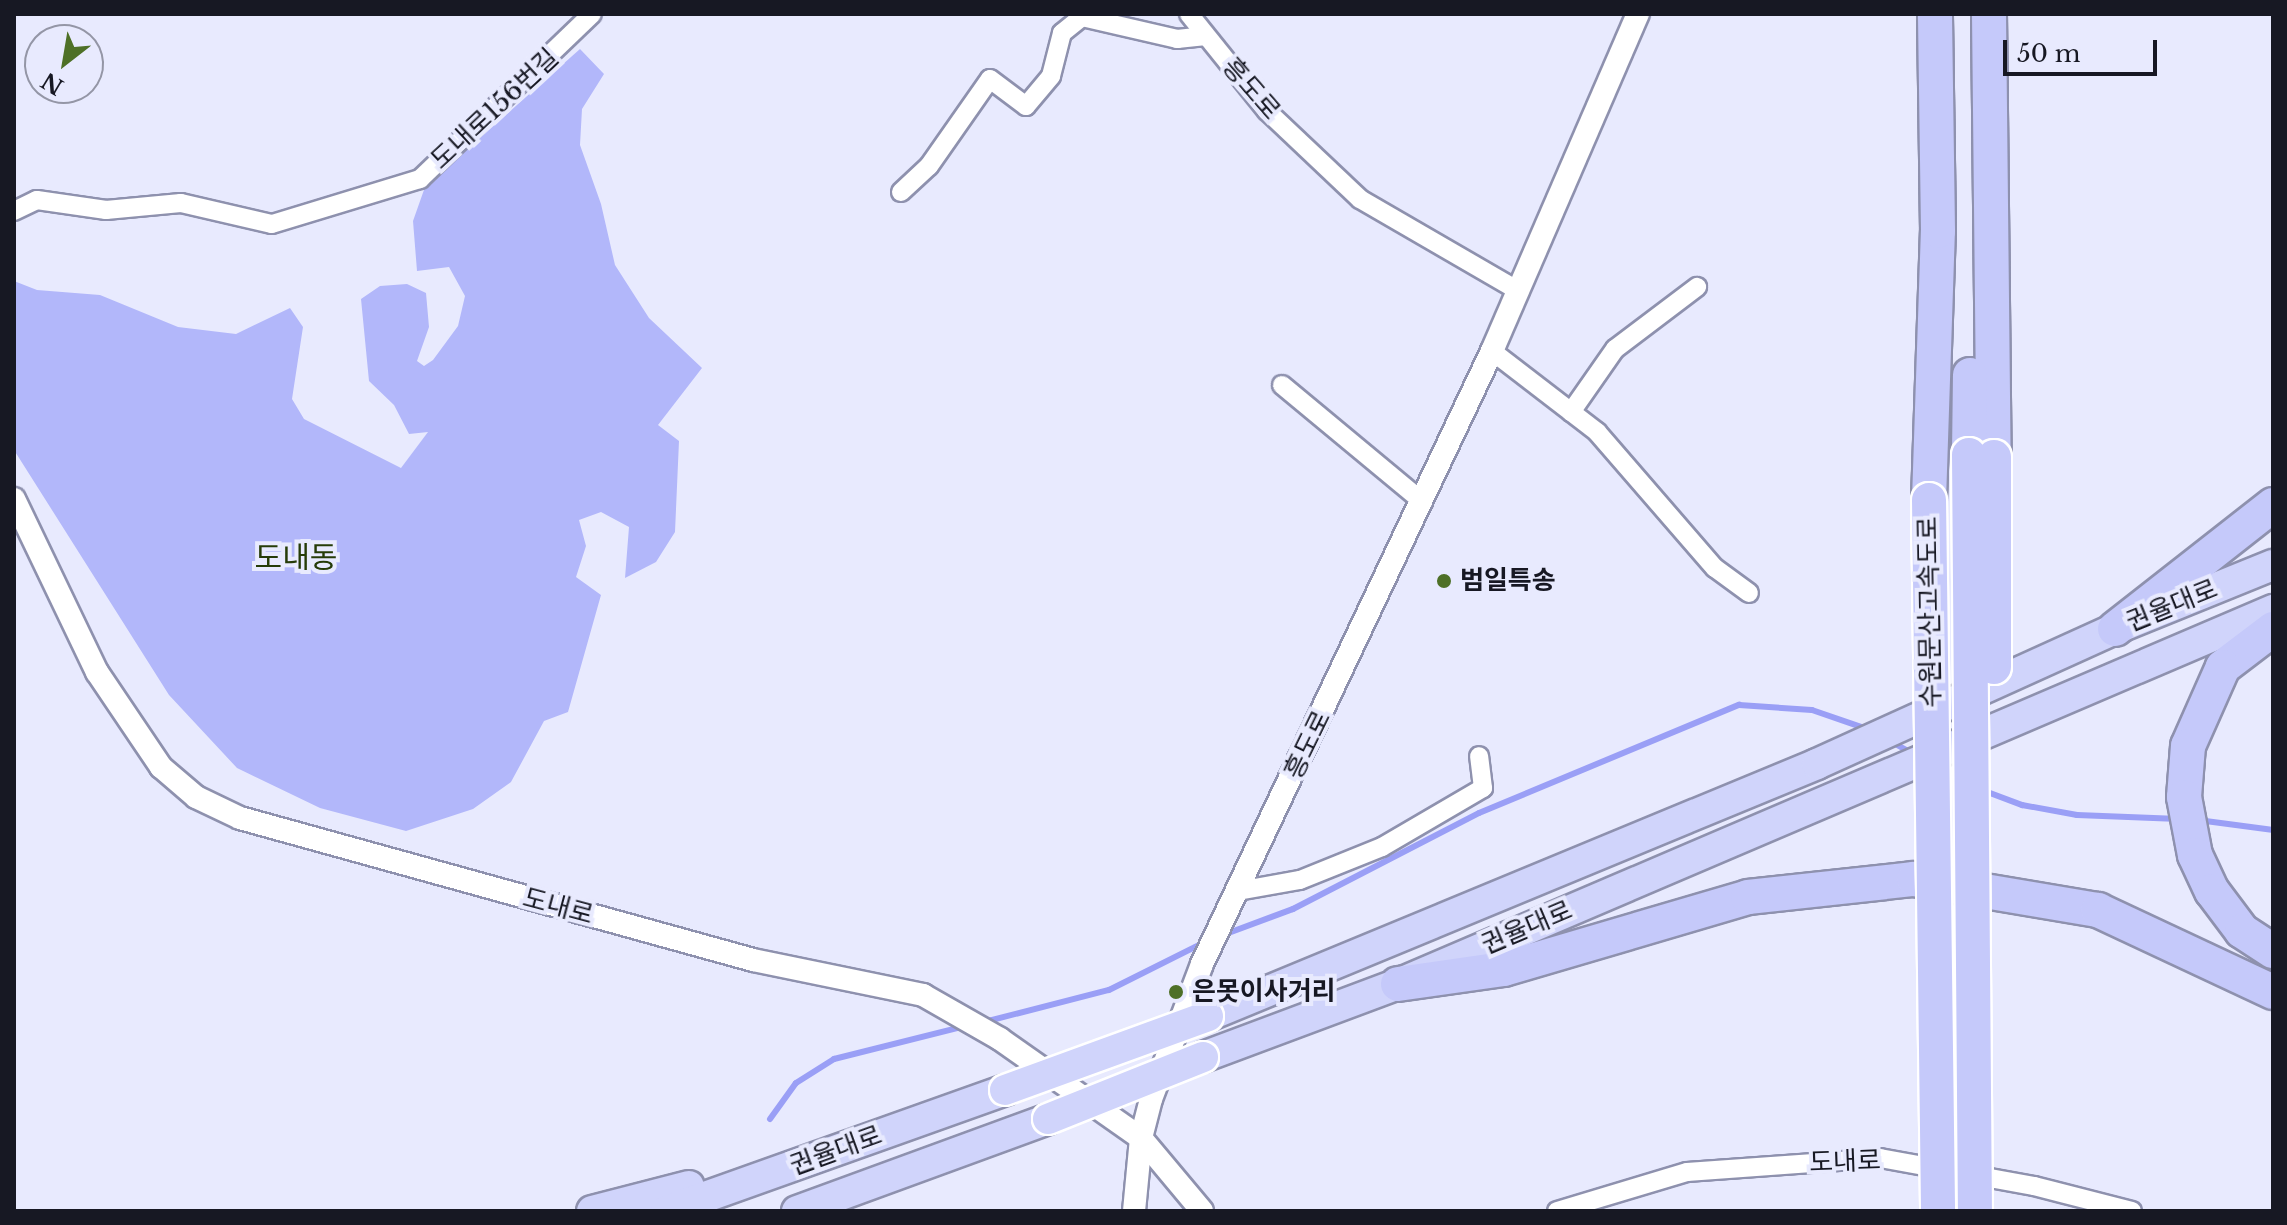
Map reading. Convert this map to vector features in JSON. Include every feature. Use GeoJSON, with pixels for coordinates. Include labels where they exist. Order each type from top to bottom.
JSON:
{"type":"FeatureCollection","features":[{"type":"Feature","properties":{"kind":"highway","name":"수원문산고속도로"},"geometry":{"type":"LineString","coordinates":[[1935,14],[1938,231],[1929,500],[1938,1211]]}},
{"type":"Feature","properties":{"kind":"highway","name":"수원문산고속도로"},"geometry":{"type":"LineString","coordinates":[[1974,14],[1981,456],[1975,1211]]}},
{"type":"Feature","properties":{"kind":"highway"},"geometry":{"type":"LineString","coordinates":[[1989,14],[1981,456],[1996,1211]]}},
{"type":"Feature","properties":{"kind":"highway"},"geometry":{"type":"LineString","coordinates":[[2115,629],[2273,505]]}},
{"type":"Feature","properties":{"kind":"highway","name":"권율대로"},"geometry":{"type":"LineString","coordinates":[[666,1211],[1208,1016],[1817,764],[2115,629],[2273,565]]}},
{"type":"Feature","properties":{"kind":"highway","name":"권율대로"},"geometry":{"type":"LineString","coordinates":[[797,1211],[1048,1119],[1398,984],[2273,610]]}},
{"type":"Feature","properties":{"kind":"highway"},"geometry":{"type":"LineString","coordinates":[[2273,629],[2223,667],[2188,746],[2184,797],[2195,855],[2212,891],[2242,931],[2273,951]]}},
{"type":"Feature","properties":{"kind":"highway"},"geometry":{"type":"LineString","coordinates":[[1398,984],[1504,969],[1748,897],[1914,879],[2098,910],[2273,992]]}},
{"type":"Feature","properties":{"kind":"highway"},"geometry":{"type":"LineString","coordinates":[[592,1211],[869,1139]]}},
{"type":"Feature","properties":{"kind":"highway"},"geometry":{"type":"LineString","coordinates":[[812,1211],[875,1184]]}},
{"type":"Feature","properties":{"kind":"street","name":"도내로156번길"},"geometry":{"type":"LineString","coordinates":[[14,211],[37,200],[106,210],[181,203],[272,224],[420,179],[592,14]]}},
{"type":"Feature","properties":{"kind":"street","name":"흥도로"},"geometry":{"type":"LineString","coordinates":[[1189,14],[1267,111],[1360,199],[1517,290]]}},
{"type":"Feature","properties":{"kind":"street","name":"흥도로"},"geometry":{"type":"LineString","coordinates":[[1134,1211],[1141,1138],[1202,964],[1423,502],[1638,14]]}},
{"type":"Feature","properties":{"kind":"street"},"geometry":{"type":"LineString","coordinates":[[901,192],[929,166],[990,79],[1026,106],[1051,76],[1062,33],[1082,17],[1177,39],[1206,36]]}},
{"type":"Feature","properties":{"kind":"street"},"geometry":{"type":"LineString","coordinates":[[1571,412],[1615,349],[1697,287]]}},
{"type":"Feature","properties":{"kind":"street"},"geometry":{"type":"LineString","coordinates":[[1492,351],[1597,432],[1715,568],[1749,593]]}},
{"type":"Feature","properties":{"kind":"street"},"geometry":{"type":"LineString","coordinates":[[1282,385],[1423,502]]}},
{"type":"Feature","properties":{"kind":"street","name":"도내로"},"geometry":{"type":"LineString","coordinates":[[14,499],[97,672],[161,767],[196,797],[240,818],[753,960],[923,995],[1000,1039],[1141,1138],[1202,1211]]}},
{"type":"Feature","properties":{"kind":"street"},"geometry":{"type":"LineString","coordinates":[[1236,897],[1300,880],[1382,847],[1483,788],[1479,756]]}},
{"type":"Feature","properties":{"kind":"street","name":"도내로"},"geometry":{"type":"LineString","coordinates":[[1557,1211],[1687,1172],[1880,1158],[2034,1186],[2132,1211]]}},
{"type":"Feature","properties":{"kind":"shaded area"},"geometry":{"type":"Polygon","coordinates":[[[580,49],[604,74],[582,109],[580,145],[601,204],[615,265],[649,318],[702,368],[658,425],[679,441],[675,532],[656,562],[625,578],[629,527],[601,512],[579,520],[586,546],[576,577],[601,595],[568,712],[544,721],[511,782],[473,809],[406,831],[320,808],[237,768],[169,695],[14,450],[14,281],[37,290],[100,295],[178,327],[236,334],[290,308],[303,327],[292,399],[304,419],[401,468],[428,432],[409,434],[394,405],[369,381],[361,299],[380,286],[407,284],[426,293],[429,327],[417,361],[424,366],[433,360],[458,326],[465,296],[449,267],[417,271],[413,221],[425,187],[580,49]]]}},
{"type":"Feature","properties":{"kind":"waterway"},"geometry":{"type":"LineString","coordinates":[[1223,935],[1293,909],[1479,813],[1739,705],[1812,710],[1870,730]]}},
{"type":"Feature","properties":{"kind":"waterway"},"geometry":{"type":"LineString","coordinates":[[1890,741],[1912,753]]}},
{"type":"Feature","properties":{"kind":"waterway"},"geometry":{"type":"LineString","coordinates":[[1982,790],[2022,805],[2077,815],[2179,819]]}},
{"type":"Feature","properties":{"kind":"waterway"},"geometry":{"type":"LineString","coordinates":[[2198,820],[2273,830]]}},
{"type":"Feature","properties":{"kind":"waterway"},"geometry":{"type":"LineString","coordinates":[[984,1022],[1109,990],[1205,942]]}},
{"type":"Feature","properties":{"kind":"waterway"},"geometry":{"type":"LineString","coordinates":[[770,1119],[796,1083],[834,1059],[965,1026]]}},
{"type":"Feature","properties":{"kind":"place","name":"범일특송"},"geometry":{"type":"Point","coordinates":[1444,581]}},
{"type":"Feature","properties":{"kind":"place","name":"은못이사거리"},"geometry":{"type":"Point","coordinates":[1176,992]}},
{"type":"Feature","properties":{"kind":"district","name":"도내동"},"geometry":{"type":"Point","coordinates":[296,558]}}]}
